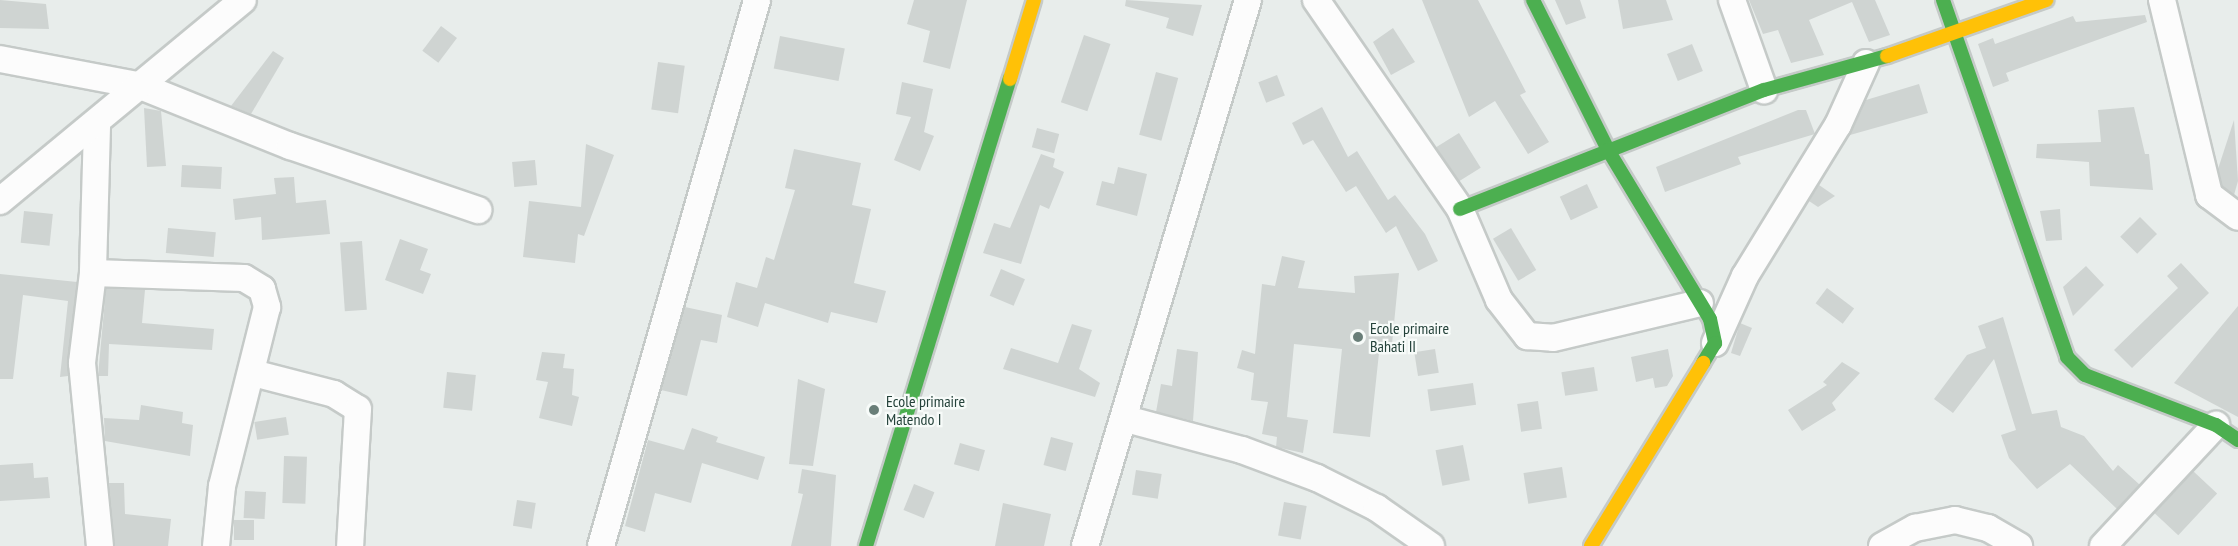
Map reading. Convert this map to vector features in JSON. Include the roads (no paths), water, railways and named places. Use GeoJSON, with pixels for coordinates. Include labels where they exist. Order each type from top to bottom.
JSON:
{"type":"FeatureCollection","features":[{"type":"Feature","properties":{"kind":"street"},"geometry":{"type":"LineString","coordinates":[[0,201],[97,126],[138,85],[243,0]]}},
{"type":"Feature","properties":{"kind":"street"},"geometry":{"type":"LineString","coordinates":[[601,546],[757,0]]}},
{"type":"Feature","properties":{"kind":"street"},"geometry":{"type":"LineString","coordinates":[[866,546],[1034,0]]}},
{"type":"Feature","properties":{"kind":"street"},"geometry":{"type":"LineString","coordinates":[[1085,546],[1126,419],[1204,133],[1248,0]]}},
{"type":"Feature","properties":{"kind":"street"},"geometry":{"type":"LineString","coordinates":[[1316,0],[1460,209],[1499,300],[1527,336],[1553,338],[1700,303]]}},
{"type":"Feature","properties":{"kind":"street"},"geometry":{"type":"LineString","coordinates":[[1533,0],[1608,150],[1700,303],[1715,343]]}},
{"type":"Feature","properties":{"kind":"street"},"geometry":{"type":"LineString","coordinates":[[1732,0],[1764,90]]}},
{"type":"Feature","properties":{"kind":"street"},"geometry":{"type":"LineString","coordinates":[[1943,0],[1957,33],[2067,357],[2085,375],[2216,425],[2238,440]]}},
{"type":"Feature","properties":{"kind":"street"},"geometry":{"type":"LineString","coordinates":[[1460,209],[1764,90],[1866,63],[2046,0]]}},
{"type":"Feature","properties":{"kind":"street"},"geometry":{"type":"LineString","coordinates":[[2162,0],[2209,195],[2238,217]]}},
{"type":"Feature","properties":{"kind":"street"},"geometry":{"type":"LineString","coordinates":[[0,59],[138,85],[290,147],[478,210]]}},
{"type":"Feature","properties":{"kind":"street"},"geometry":{"type":"LineString","coordinates":[[1589,544],[1715,343],[1745,276],[1838,124],[1866,63]]}},
{"type":"Feature","properties":{"kind":"street"},"geometry":{"type":"LineString","coordinates":[[97,126],[93,273],[82,363],[100,546]]}},
{"type":"Feature","properties":{"kind":"street"},"geometry":{"type":"LineString","coordinates":[[93,273],[244,278],[262,289],[267,307],[253,373],[222,486],[216,546]]}},
{"type":"Feature","properties":{"kind":"street"},"geometry":{"type":"LineString","coordinates":[[253,373],[334,394],[358,409],[350,546]]}},
{"type":"Feature","properties":{"kind":"street"},"geometry":{"type":"LineString","coordinates":[[1126,419],[1242,450],[1317,478],[1377,508],[1431,546]]}},
{"type":"Feature","properties":{"kind":"street"},"geometry":{"type":"LineString","coordinates":[[2103,546],[2216,425]]}},
{"type":"Feature","properties":{"kind":"street"},"geometry":{"type":"LineString","coordinates":[[1882,546],[1915,528],[1955,520],[1988,528],[2019,546]]}},
{"type":"Feature","properties":{"kind":"place","name":"Ecole primaire Bahati II"},"geometry":{"type":"Point","coordinates":[1358,337]}},
{"type":"Feature","properties":{"kind":"place","name":"Ecole primaire Matendo I"},"geometry":{"type":"Point","coordinates":[874,410]}}]}
